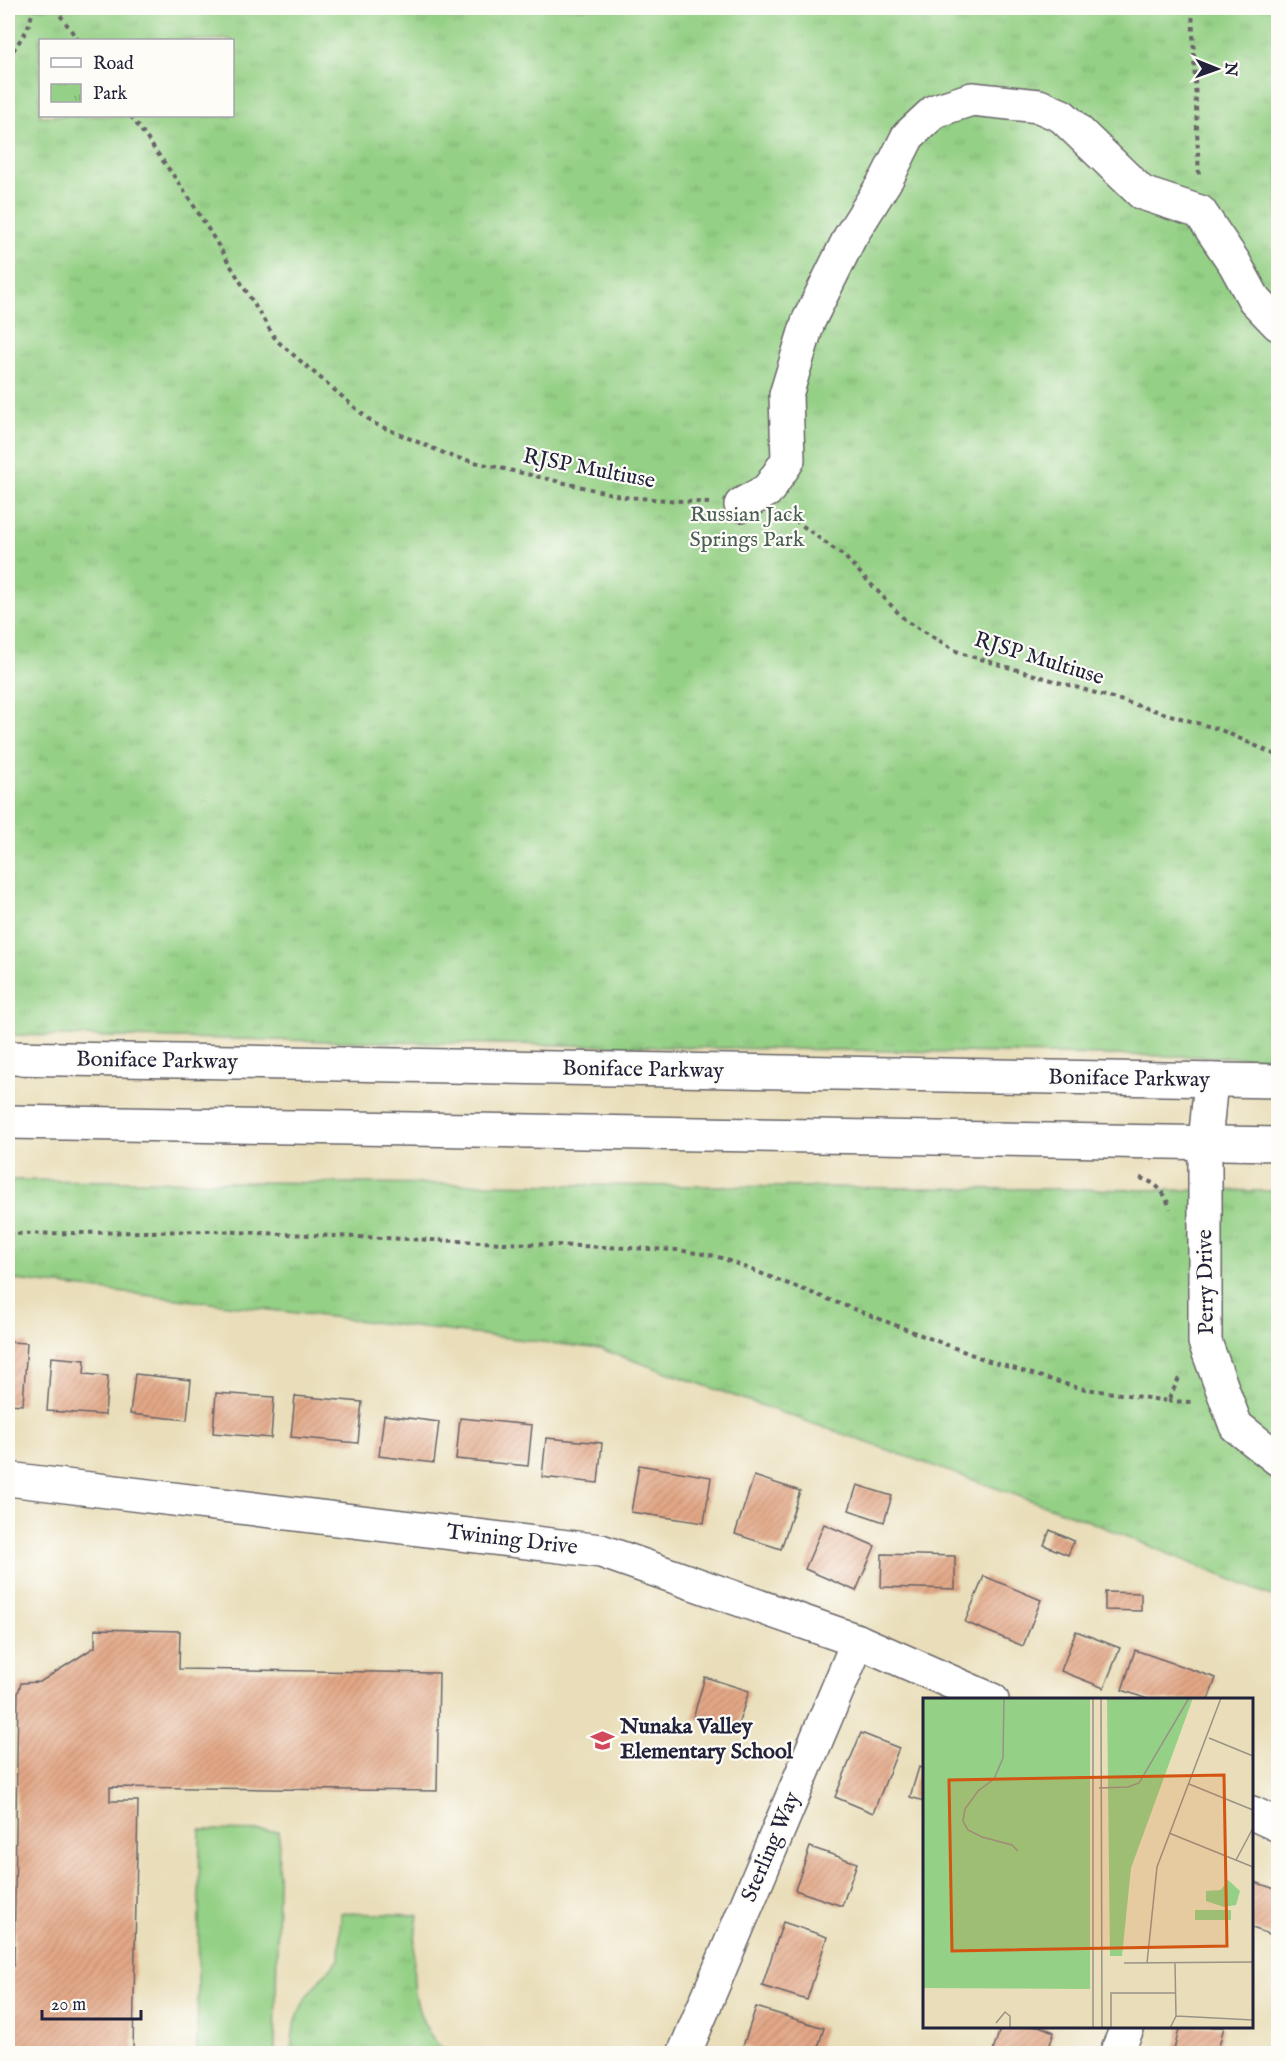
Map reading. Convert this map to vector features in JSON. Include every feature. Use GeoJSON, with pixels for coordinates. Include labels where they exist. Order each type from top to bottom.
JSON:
{"type":"FeatureCollection","features":[{"type":"Feature","properties":{"kind":"main road"},"geometry":{"type":"LineString","coordinates":[[741,505],[768,490],[788,460],[786,394],[808,322],[850,237],[886,178],[908,136],[935,111],[972,99],[1039,106],[1062,116],[1142,193],[1200,212],[1235,264],[1254,299],[1278,324]]}},
{"type":"Feature","properties":{"kind":"main road","name":"Boniface Parkway"},"geometry":{"type":"LineString","coordinates":[[8,1058],[1278,1081]]}},
{"type":"Feature","properties":{"kind":"main road","name":"Perry Drive"},"geometry":{"type":"LineString","coordinates":[[1211,1080],[1205,1143],[1205,1342],[1236,1426],[1278,1459]]}},
{"type":"Feature","properties":{"kind":"main road"},"geometry":{"type":"LineString","coordinates":[[8,1122],[1278,1144]]}},
{"type":"Feature","properties":{"kind":"main road","name":"Twining Drive"},"geometry":{"type":"LineString","coordinates":[[8,1479],[601,1551],[858,1641],[987,1698]]}},
{"type":"Feature","properties":{"kind":"main road","name":"Sterling Way"},"geometry":{"type":"LineString","coordinates":[[684,2054],[858,1641]]}},
{"type":"Feature","properties":{"kind":"main road"},"geometry":{"type":"LineString","coordinates":[[1253,1814],[1278,1825]]}},
{"type":"Feature","properties":{"kind":"main road"},"geometry":{"type":"LineString","coordinates":[[1116,2054],[1127,2028]]}},
{"type":"Feature","properties":{"kind":"path"},"geometry":{"type":"LineString","coordinates":[[8,58],[27,30],[34,8]]}},
{"type":"Feature","properties":{"kind":"path"},"geometry":{"type":"LineString","coordinates":[[55,8],[77,39]]}},
{"type":"Feature","properties":{"kind":"path"},"geometry":{"type":"LineString","coordinates":[[1192,8],[1200,212]]}},
{"type":"Feature","properties":{"kind":"path","name":"RJSP Multiuse"},"geometry":{"type":"LineString","coordinates":[[132,117],[188,196],[276,340],[373,423],[453,458],[614,495],[741,505],[792,518],[845,557],[906,621],[960,653],[1221,730],[1278,756]]}},
{"type":"Feature","properties":{"kind":"path"},"geometry":{"type":"LineString","coordinates":[[1140,1178],[1152,1181],[1166,1195],[1172,1217]]}},
{"type":"Feature","properties":{"kind":"path"},"geometry":{"type":"LineString","coordinates":[[8,1234],[212,1231],[677,1250],[716,1256],[986,1360],[1079,1388],[1168,1401],[1181,1373]]}},
{"type":"Feature","properties":{"kind":"green space","name":"Russian Jack Springs Park"},"geometry":{"type":"Polygon","coordinates":[[[8,8],[1278,8],[1278,1058],[8,1035],[8,8]]]}},
{"type":"Feature","properties":{"kind":"green space"},"geometry":{"type":"Polygon","coordinates":[[[8,1180],[1278,1191],[1278,1599],[1084,1519],[601,1349],[8,1279],[8,1180]]]}},
{"type":"Feature","properties":{"kind":"green space"},"geometry":{"type":"Polygon","coordinates":[[[200,1830],[279,1831],[275,2053],[197,2053],[200,1830]]]}},
{"type":"Feature","properties":{"kind":"green space"},"geometry":{"type":"Polygon","coordinates":[[[341,1913],[418,1915],[413,1971],[418,2008],[434,2040],[448,2053],[292,2053],[294,2026],[304,2001],[320,1979],[339,1960],[341,1913]]]}},
{"type":"Feature","properties":{"kind":"building"},"geometry":{"type":"Polygon","coordinates":[[[8,1342],[27,1343],[23,1405],[8,1404],[8,1342]]]}},
{"type":"Feature","properties":{"kind":"building"},"geometry":{"type":"Polygon","coordinates":[[[51,1357],[85,1360],[84,1374],[108,1376],[105,1415],[47,1411],[51,1357]]]}},
{"type":"Feature","properties":{"kind":"building"},"geometry":{"type":"Polygon","coordinates":[[[135,1374],[191,1380],[187,1420],[130,1414],[135,1374]]]}},
{"type":"Feature","properties":{"kind":"building"},"geometry":{"type":"Polygon","coordinates":[[[216,1393],[274,1397],[271,1438],[213,1433],[216,1393]]]}},
{"type":"Feature","properties":{"kind":"building"},"geometry":{"type":"Polygon","coordinates":[[[295,1396],[362,1402],[358,1443],[291,1437],[295,1396]]]}},
{"type":"Feature","properties":{"kind":"building"},"geometry":{"type":"Polygon","coordinates":[[[384,1415],[439,1422],[434,1463],[379,1456],[384,1415]]]}},
{"type":"Feature","properties":{"kind":"building"},"geometry":{"type":"Polygon","coordinates":[[[460,1418],[532,1425],[528,1466],[456,1459],[460,1418]]]}},
{"type":"Feature","properties":{"kind":"building"},"geometry":{"type":"Polygon","coordinates":[[[546,1438],[602,1443],[598,1483],[542,1477],[546,1438]]]}},
{"type":"Feature","properties":{"kind":"building"},"geometry":{"type":"Polygon","coordinates":[[[639,1465],[711,1477],[704,1523],[631,1512],[639,1465]]]}},
{"type":"Feature","properties":{"kind":"building"},"geometry":{"type":"Polygon","coordinates":[[[754,1476],[800,1491],[781,1549],[735,1534],[754,1476]]]}},
{"type":"Feature","properties":{"kind":"building"},"geometry":{"type":"Polygon","coordinates":[[[857,1485],[892,1496],[884,1522],[849,1510],[857,1485]]]}},
{"type":"Feature","properties":{"kind":"building"},"geometry":{"type":"Polygon","coordinates":[[[824,1524],[875,1546],[856,1591],[805,1569],[824,1524]]]}},
{"type":"Feature","properties":{"kind":"building"},"geometry":{"type":"Polygon","coordinates":[[[1050,1530],[1074,1541],[1068,1555],[1044,1545],[1050,1530]]]}},
{"type":"Feature","properties":{"kind":"building"},"geometry":{"type":"Polygon","coordinates":[[[882,1554],[955,1556],[955,1589],[881,1587],[882,1554]]]}},
{"type":"Feature","properties":{"kind":"building"},"geometry":{"type":"Polygon","coordinates":[[[984,1576],[1041,1600],[1023,1646],[965,1622],[984,1576]]]}},
{"type":"Feature","properties":{"kind":"building"},"geometry":{"type":"Polygon","coordinates":[[[1105,1592],[1141,1593],[1141,1611],[1105,1610],[1105,1592]]]}},
{"type":"Feature","properties":{"kind":"building"},"geometry":{"type":"Polygon","coordinates":[[[95,1629],[180,1631],[179,1669],[439,1673],[437,1791],[110,1787],[110,1801],[138,1801],[133,2050],[143,2050],[143,2054],[8,2054],[8,1966],[14,1966],[18,1693],[21,1683],[40,1682],[95,1647],[95,1629]]]}},
{"type":"Feature","properties":{"kind":"building"},"geometry":{"type":"Polygon","coordinates":[[[1076,1631],[1120,1648],[1104,1688],[1061,1671],[1076,1631]]]}},
{"type":"Feature","properties":{"kind":"building"},"geometry":{"type":"Polygon","coordinates":[[[1135,1650],[1216,1678],[1209,1698],[1144,1698],[1122,1690],[1135,1650]]]}},
{"type":"Feature","properties":{"kind":"building"},"geometry":{"type":"Polygon","coordinates":[[[705,1677],[749,1691],[736,1731],[693,1718],[705,1677]]]}},
{"type":"Feature","properties":{"kind":"building"},"geometry":{"type":"Polygon","coordinates":[[[861,1733],[899,1748],[873,1813],[835,1797],[861,1733]]]}},
{"type":"Feature","properties":{"kind":"building"},"geometry":{"type":"Polygon","coordinates":[[[919,1767],[923,1769],[923,1801],[910,1797],[919,1767]]]}},
{"type":"Feature","properties":{"kind":"building"},"geometry":{"type":"Polygon","coordinates":[[[810,1847],[857,1863],[842,1906],[795,1890],[810,1847]]]}},
{"type":"Feature","properties":{"kind":"building"},"geometry":{"type":"Polygon","coordinates":[[[1253,1881],[1278,1890],[1278,1937],[1253,1928],[1253,1881]]]}},
{"type":"Feature","properties":{"kind":"building"},"geometry":{"type":"Polygon","coordinates":[[[783,1922],[827,1937],[807,2000],[762,1986],[783,1922]]]}},
{"type":"Feature","properties":{"kind":"building"},"geometry":{"type":"Polygon","coordinates":[[[756,2007],[824,2028],[816,2054],[767,2054],[743,2046],[756,2007]]]}},
{"type":"Feature","properties":{"kind":"building"},"geometry":{"type":"Polygon","coordinates":[[[1000,2028],[1044,2028],[1054,2032],[1047,2054],[992,2054],[1000,2028]]]}},
{"type":"Feature","properties":{"kind":"building"},"geometry":{"type":"Polygon","coordinates":[[[1180,2028],[1224,2028],[1217,2054],[1173,2054],[1180,2028]]]}},
{"type":"Feature","properties":{"kind":"place","name":"Nunaka Valley Elementary School"},"geometry":{"type":"Point","coordinates":[602,1740]}}]}
